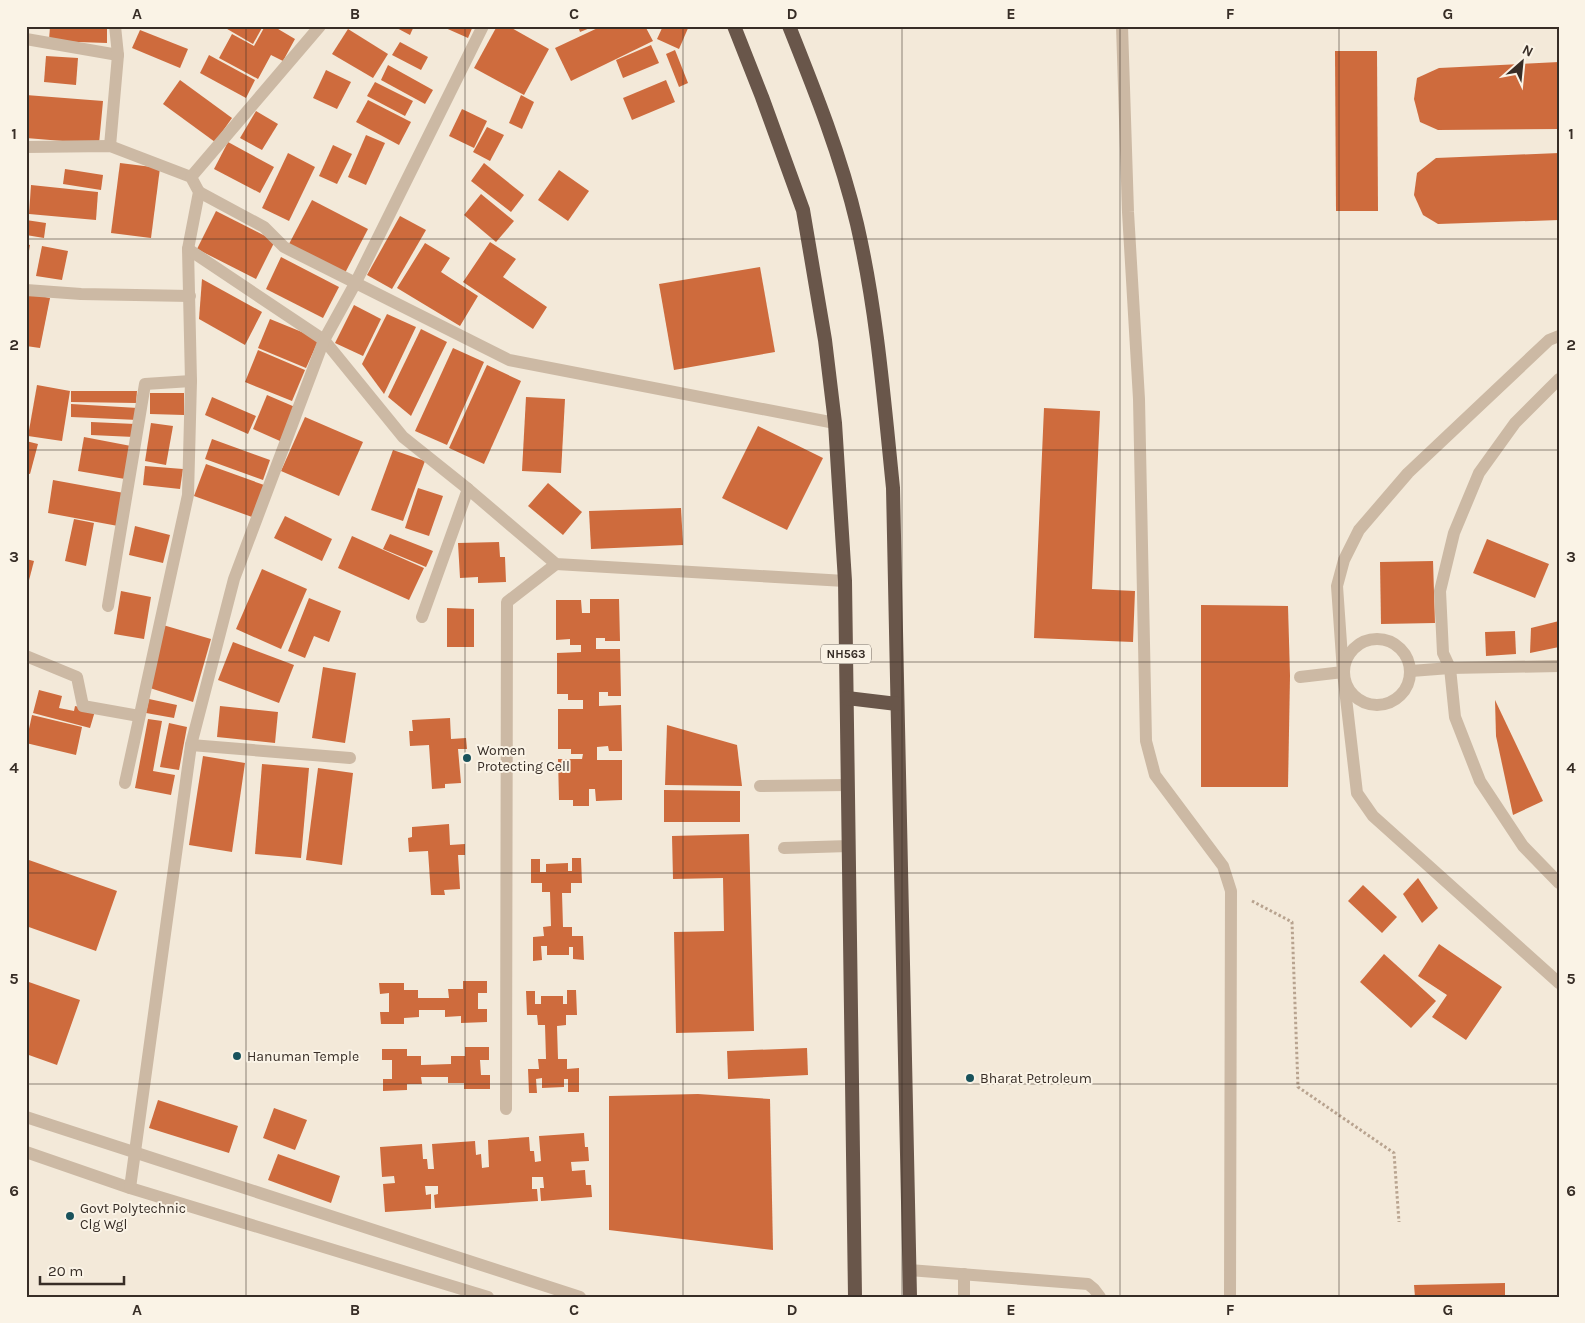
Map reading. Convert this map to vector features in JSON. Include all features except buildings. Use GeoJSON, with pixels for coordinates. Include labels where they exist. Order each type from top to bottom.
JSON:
{"type":"FeatureCollection","features":[{"type":"Feature","properties":{"kind":"highway","name":"NH563"},"geometry":{"type":"LineString","coordinates":[[734,26],[803,210],[825,340],[836,422],[845,581],[855,1297]]}},
{"type":"Feature","properties":{"kind":"highway"},"geometry":{"type":"LineString","coordinates":[[789,26],[824,111],[857,224],[872,304],[882,373],[893,488],[910,1297]]}},
{"type":"Feature","properties":{"kind":"highway"},"geometry":{"type":"LineString","coordinates":[[847,698],[897,704]]}},
{"type":"Feature","properties":{"kind":"street"},"geometry":{"type":"LineString","coordinates":[[110,146],[118,55],[115,26]]}},
{"type":"Feature","properties":{"kind":"street"},"geometry":{"type":"LineString","coordinates":[[190,177],[320,26]]}},
{"type":"Feature","properties":{"kind":"street"},"geometry":{"type":"LineString","coordinates":[[130,1188],[191,744],[234,578],[324,340],[356,282],[483,26]]}},
{"type":"Feature","properties":{"kind":"street"},"geometry":{"type":"LineString","coordinates":[[1122,26],[1128,212],[1139,398],[1146,741],[1156,774],[1223,866],[1231,890],[1230,1297]]}},
{"type":"Feature","properties":{"kind":"street"},"geometry":{"type":"LineString","coordinates":[[26,39],[118,55]]}},
{"type":"Feature","properties":{"kind":"street"},"geometry":{"type":"LineString","coordinates":[[26,147],[110,146],[190,177],[199,192],[264,227],[284,247],[509,360],[836,422]]}},
{"type":"Feature","properties":{"kind":"street"},"geometry":{"type":"LineString","coordinates":[[125,783],[188,494],[191,381],[188,249],[199,192]]}},
{"type":"Feature","properties":{"kind":"street"},"geometry":{"type":"LineString","coordinates":[[188,249],[324,340],[403,437],[468,489],[556,564],[845,581]]}},
{"type":"Feature","properties":{"kind":"street"},"geometry":{"type":"LineString","coordinates":[[26,290],[81,294],[190,296]]}},
{"type":"Feature","properties":{"kind":"street"},"geometry":{"type":"LineString","coordinates":[[1559,336],[1549,340],[1408,474],[1359,530],[1344,560],[1337,586],[1343,672],[1357,793],[1373,816],[1559,983]]}},
{"type":"Feature","properties":{"kind":"street"},"geometry":{"type":"LineString","coordinates":[[1559,379],[1515,423],[1480,473],[1454,532],[1440,591],[1443,653],[1450,668],[1455,717],[1480,781],[1523,846],[1559,883]]}},
{"type":"Feature","properties":{"kind":"street"},"geometry":{"type":"LineString","coordinates":[[108,606],[145,384],[191,381]]}},
{"type":"Feature","properties":{"kind":"street"},"geometry":{"type":"LineString","coordinates":[[422,616],[468,489]]}},
{"type":"Feature","properties":{"kind":"street"},"geometry":{"type":"LineString","coordinates":[[506,1109],[507,602],[556,564]]}},
{"type":"Feature","properties":{"kind":"street"},"geometry":{"type":"LineString","coordinates":[[1370,638],[1382,638],[1393,642],[1402,649],[1408,660],[1410,671],[1409,683],[1403,693],[1383,705],[1372,705],[1361,701],[1351,694],[1345,684],[1343,672],[1345,660],[1350,650],[1370,638]]}},
{"type":"Feature","properties":{"kind":"street"},"geometry":{"type":"LineString","coordinates":[[26,656],[77,677],[83,706],[139,716]]}},
{"type":"Feature","properties":{"kind":"street"},"geometry":{"type":"LineString","coordinates":[[1410,671],[1450,668],[1559,666]]}},
{"type":"Feature","properties":{"kind":"street"},"geometry":{"type":"LineString","coordinates":[[1300,677],[1343,672]]}},
{"type":"Feature","properties":{"kind":"street"},"geometry":{"type":"LineString","coordinates":[[191,744],[350,758]]}},
{"type":"Feature","properties":{"kind":"street"},"geometry":{"type":"LineString","coordinates":[[760,786],[848,785]]}},
{"type":"Feature","properties":{"kind":"street"},"geometry":{"type":"LineString","coordinates":[[784,848],[849,846]]}},
{"type":"Feature","properties":{"kind":"street"},"geometry":{"type":"LineString","coordinates":[[26,1117],[580,1297]]}},
{"type":"Feature","properties":{"kind":"street"},"geometry":{"type":"LineString","coordinates":[[26,1152],[130,1188],[488,1297]]}},
{"type":"Feature","properties":{"kind":"street"},"geometry":{"type":"LineString","coordinates":[[909,1270],[1088,1284],[1100,1297]]}},
{"type":"Feature","properties":{"kind":"street"},"geometry":{"type":"LineString","coordinates":[[964,1274],[964,1297]]}},
{"type":"Feature","properties":{"kind":"path"},"geometry":{"type":"LineString","coordinates":[[1231,890],[1292,922],[1298,1087],[1394,1153],[1399,1222]]}},
{"type":"Feature","properties":{"kind":"place","name":"Women Protecting Cell"},"geometry":{"type":"Point","coordinates":[467,758]}},
{"type":"Feature","properties":{"kind":"place","name":"Hanuman Temple"},"geometry":{"type":"Point","coordinates":[237,1056]}},
{"type":"Feature","properties":{"kind":"place","name":"Bharat Petroleum"},"geometry":{"type":"Point","coordinates":[970,1078]}},
{"type":"Feature","properties":{"kind":"place","name":"Govt Polytechnic Clg Wgl"},"geometry":{"type":"Point","coordinates":[70,1216]}}]}
